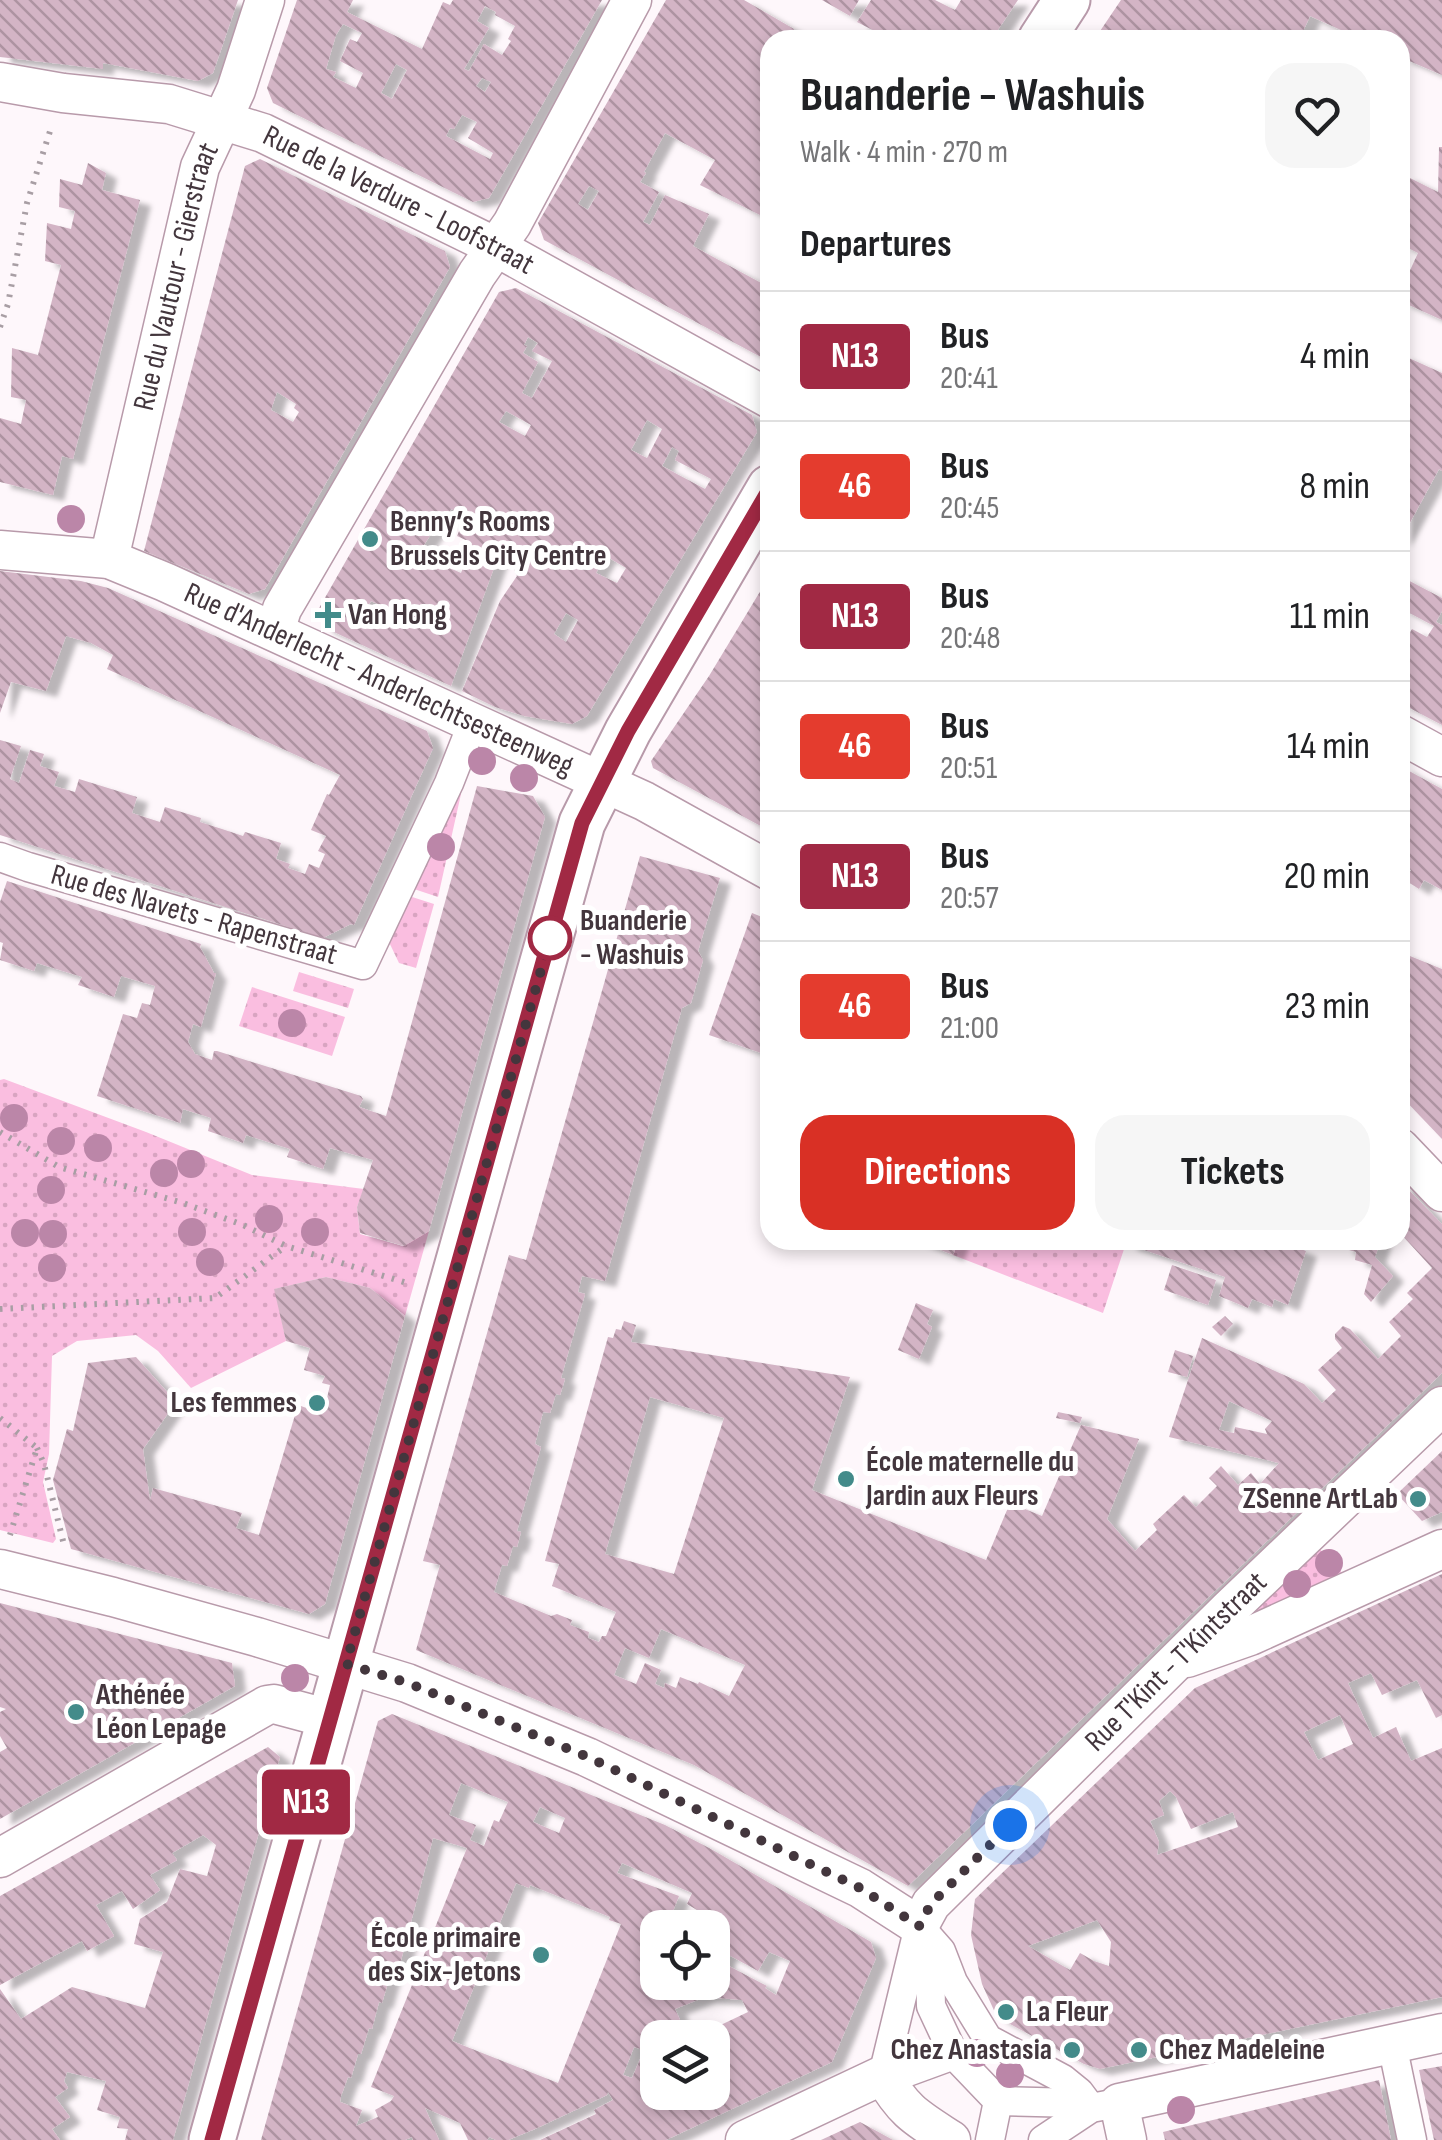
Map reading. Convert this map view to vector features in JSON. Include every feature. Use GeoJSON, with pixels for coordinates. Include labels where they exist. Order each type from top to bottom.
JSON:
{"type":"FeatureCollection","features":[{"type":"Feature","properties":{"kind":"street","name":"Rue du Vautour - Gierstraat"},"geometry":{"type":"LineString","coordinates":[[109,559],[200,168],[236,90],[265,0]]}},
{"type":"Feature","properties":{"kind":"street"},"geometry":{"type":"LineString","coordinates":[[275,631],[282,608],[477,274],[512,224],[632,0]]}},
{"type":"Feature","properties":{"kind":"street"},"geometry":{"type":"LineString","coordinates":[[1048,30],[1067,0]]}},
{"type":"Feature","properties":{"kind":"street","name":"Rue de la Verdure - Loofstraat"},"geometry":{"type":"LineString","coordinates":[[0,82],[169,104],[263,133],[496,247],[760,392]]}},
{"type":"Feature","properties":{"kind":"street","name":"Rue d'Anderlecht - Anderlechtsesteenweg"},"geometry":{"type":"LineString","coordinates":[[0,550],[109,559],[602,782],[760,505]]}},
{"type":"Feature","properties":{"kind":"street","name":"Rue des Navets - Rapenstraat"},"geometry":{"type":"LineString","coordinates":[[0,857],[364,965],[449,783],[473,722]]}},
{"type":"Feature","properties":{"kind":"street"},"geometry":{"type":"LineString","coordinates":[[1410,739],[1442,757]]}},
{"type":"Feature","properties":{"kind":"street"},"geometry":{"type":"LineString","coordinates":[[212,2140],[582,823],[602,782],[760,865]]}},
{"type":"Feature","properties":{"kind":"street"},"geometry":{"type":"LineString","coordinates":[[1410,1158],[1442,1192]]}},
{"type":"Feature","properties":{"kind":"street","name":"Rue T'Kint - T'Kintstraat"},"geometry":{"type":"LineString","coordinates":[[919,1926],[931,1904],[1442,1406]]}},
{"type":"Feature","properties":{"kind":"street"},"geometry":{"type":"LineString","coordinates":[[1175,1663],[1250,1636],[1442,1549]]}},
{"type":"Feature","properties":{"kind":"street"},"geometry":{"type":"LineString","coordinates":[[4,1555],[112,1596],[408,1683],[588,1757],[860,1888],[919,1926],[941,1950],[953,1982],[988,2039],[1062,2079],[1096,2104],[1127,2140]]}},
{"type":"Feature","properties":{"kind":"street"},"geometry":{"type":"LineString","coordinates":[[258,1637],[266,1706]]}},
{"type":"Feature","properties":{"kind":"street"},"geometry":{"type":"LineString","coordinates":[[0,1858],[266,1706],[274,1704],[330,1719]]}},
{"type":"Feature","properties":{"kind":"street"},"geometry":{"type":"LineString","coordinates":[[919,1926],[892,2075],[895,2096],[909,2112],[951,2140]]}},
{"type":"Feature","properties":{"kind":"street"},"geometry":{"type":"LineString","coordinates":[[930,1967],[931,2006],[954,2055],[998,2101],[1096,2104],[1442,2033]]}},
{"type":"Feature","properties":{"kind":"street"},"geometry":{"type":"LineString","coordinates":[[1392,2044],[1412,2140]]}},
{"type":"Feature","properties":{"kind":"street"},"geometry":{"type":"LineString","coordinates":[[745,2140],[892,2075],[954,2055]]}},
{"type":"Feature","properties":{"kind":"street"},"geometry":{"type":"LineString","coordinates":[[990,2140],[998,2101]]}},
{"type":"Feature","properties":{"kind":"street"},"geometry":{"type":"LineString","coordinates":[[1043,2140],[1096,2104]]}},
{"type":"Feature","properties":{"kind":"path"},"geometry":{"type":"LineString","coordinates":[[0,327],[8,304],[26,203],[63,93]]}},
{"type":"Feature","properties":{"kind":"path"},"geometry":{"type":"LineString","coordinates":[[0,1132],[59,1166],[183,1202],[286,1246],[420,1287]]}},
{"type":"Feature","properties":{"kind":"path"},"geometry":{"type":"LineString","coordinates":[[0,1309],[215,1298],[286,1246]]}},
{"type":"Feature","properties":{"kind":"path"},"geometry":{"type":"LineString","coordinates":[[0,1418],[37,1448],[66,1556]]}},
{"type":"Feature","properties":{"kind":"path"},"geometry":{"type":"LineString","coordinates":[[4,1555],[37,1448]]}},
{"type":"Feature","properties":{"kind":"shaded area"},"geometry":{"type":"Polygon","coordinates":[[[451,790],[461,794],[438,897],[411,888],[451,790]]]}},
{"type":"Feature","properties":{"kind":"shaded area"},"geometry":{"type":"Polygon","coordinates":[[[409,896],[434,904],[416,968],[399,963],[388,940],[409,896]]]}},
{"type":"Feature","properties":{"kind":"shaded area"},"geometry":{"type":"Polygon","coordinates":[[[299,972],[354,989],[348,1008],[293,991],[299,972]]]}},
{"type":"Feature","properties":{"kind":"shaded area"},"geometry":{"type":"Polygon","coordinates":[[[252,987],[345,1017],[332,1056],[239,1026],[252,987]]]}},
{"type":"Feature","properties":{"kind":"shaded area"},"geometry":{"type":"Polygon","coordinates":[[[0,1080],[252,1175],[364,1189],[357,1207],[360,1234],[403,1246],[429,1231],[405,1316],[370,1288],[326,1277],[275,1289],[286,1341],[191,1388],[158,1351],[136,1335],[77,1341],[52,1356],[49,1454],[43,1482],[56,1539],[53,1543],[0,1530],[0,1080]]]}},
{"type":"Feature","properties":{"kind":"shaded area"},"geometry":{"type":"Polygon","coordinates":[[[955,1250],[1124,1250],[1103,1313],[953,1255],[955,1250]]]}},
{"type":"Feature","properties":{"kind":"shaded area"},"geometry":{"type":"Polygon","coordinates":[[[1316,1545],[1348,1579],[1245,1626],[1236,1619],[1316,1545]]]}},
{"type":"Feature","properties":{"kind":"building"},"geometry":{"type":"Polygon","coordinates":[[[0,0],[238,0],[213,73],[198,81],[103,63],[103,69],[0,57],[0,0]]]}},
{"type":"Feature","properties":{"kind":"building"},"geometry":{"type":"Polygon","coordinates":[[[297,0],[353,0],[347,12],[422,49],[443,2],[450,5],[453,0],[602,0],[489,198],[473,202],[273,103],[267,88],[297,0]],[[485,6],[477,21],[489,28],[464,69],[469,71],[484,44],[502,55],[515,26],[485,6]],[[343,24],[326,69],[336,72],[333,77],[356,88],[363,73],[340,61],[350,39],[357,42],[362,33],[343,24]],[[396,64],[381,93],[392,99],[407,70],[396,64]],[[482,78],[476,86],[485,92],[491,82],[482,78]],[[462,115],[454,129],[450,128],[446,136],[490,159],[493,153],[468,138],[477,122],[462,115]]]}},
{"type":"Feature","properties":{"kind":"building"},"geometry":{"type":"Polygon","coordinates":[[[666,0],[744,0],[794,29],[760,30],[760,215],[700,185],[715,160],[665,133],[640,182],[659,192],[643,222],[650,225],[665,195],[709,214],[693,246],[760,282],[760,357],[544,240],[538,223],[666,0]],[[589,186],[578,204],[588,210],[599,191],[589,186]]]}},
{"type":"Feature","properties":{"kind":"building"},"geometry":{"type":"Polygon","coordinates":[[[822,0],[859,0],[850,16],[822,0]]]}},
{"type":"Feature","properties":{"kind":"building"},"geometry":{"type":"Polygon","coordinates":[[[871,0],[935,0],[955,10],[961,0],[1018,0],[998,30],[873,30],[857,22],[871,0]]]}},
{"type":"Feature","properties":{"kind":"building"},"geometry":{"type":"Polygon","coordinates":[[[1121,0],[1442,0],[1442,75],[1410,61],[1410,30],[1341,30],[1310,16],[1304,30],[1101,30],[1121,0]]]}},
{"type":"Feature","properties":{"kind":"building"},"geometry":{"type":"Polygon","coordinates":[[[1442,147],[1442,320],[1410,306],[1410,270],[1418,253],[1410,249],[1410,178],[1438,192],[1442,147]]]}},
{"type":"Feature","properties":{"kind":"building"},"geometry":{"type":"Polygon","coordinates":[[[260,159],[445,251],[450,267],[265,589],[249,594],[144,551],[245,166],[260,159]],[[277,392],[271,410],[293,422],[299,412],[294,408],[296,404],[277,392]]]}},
{"type":"Feature","properties":{"kind":"building"},"geometry":{"type":"Polygon","coordinates":[[[88,163],[106,173],[102,190],[140,200],[73,459],[62,456],[53,495],[0,482],[0,418],[21,424],[26,400],[11,397],[12,348],[38,355],[61,265],[45,261],[47,223],[71,229],[75,211],[59,207],[60,179],[82,185],[88,163]]]}},
{"type":"Feature","properties":{"kind":"building"},"geometry":{"type":"Polygon","coordinates":[[[516,288],[752,415],[757,432],[587,716],[572,724],[524,716],[462,691],[500,601],[517,576],[509,559],[499,554],[451,686],[323,627],[318,610],[499,292],[516,288]],[[528,337],[524,345],[527,346],[523,353],[538,362],[522,393],[532,398],[552,361],[532,351],[538,343],[528,337]],[[506,411],[499,422],[525,436],[531,425],[506,411]],[[647,420],[631,450],[647,458],[662,429],[647,420]],[[672,447],[662,466],[705,489],[711,479],[675,460],[679,451],[672,447]],[[451,509],[442,527],[437,525],[418,554],[461,573],[472,543],[457,536],[465,516],[451,509]],[[606,556],[596,573],[617,583],[626,568],[606,556]],[[371,601],[361,617],[371,622],[378,604],[371,601]],[[566,613],[554,634],[566,642],[578,620],[566,613]]]}},
{"type":"Feature","properties":{"kind":"building"},"geometry":{"type":"Polygon","coordinates":[[[1410,359],[1442,373],[1442,471],[1439,469],[1410,523],[1410,359]]]}},
{"type":"Feature","properties":{"kind":"building"},"geometry":{"type":"Polygon","coordinates":[[[0,571],[108,588],[427,731],[433,748],[354,925],[323,938],[0,835],[0,740],[21,746],[10,779],[19,783],[30,750],[44,754],[40,766],[59,772],[54,786],[75,792],[79,779],[137,797],[132,813],[160,822],[165,807],[243,836],[245,832],[281,843],[276,859],[305,874],[309,864],[319,868],[325,854],[318,851],[326,836],[311,830],[340,775],[107,669],[113,655],[66,636],[46,691],[11,682],[0,713],[0,571]]]}},
{"type":"Feature","properties":{"kind":"building"},"geometry":{"type":"Polygon","coordinates":[[[1410,581],[1442,598],[1442,611],[1436,622],[1442,625],[1442,725],[1410,708],[1410,632],[1412,629],[1427,637],[1434,626],[1410,613],[1410,581]]]}},
{"type":"Feature","properties":{"kind":"building"},"geometry":{"type":"Polygon","coordinates":[[[760,592],[760,826],[653,768],[651,761],[760,592]]]}},
{"type":"Feature","properties":{"kind":"building"},"geometry":{"type":"Polygon","coordinates":[[[1410,771],[1442,789],[1442,890],[1424,880],[1419,889],[1410,883],[1410,771]]]}},
{"type":"Feature","properties":{"kind":"building"},"geometry":{"type":"Polygon","coordinates":[[[477,786],[533,796],[545,817],[429,1231],[404,1246],[360,1233],[357,1207],[373,1160],[330,1148],[323,1169],[287,1157],[290,1149],[246,1135],[243,1143],[208,1131],[211,1118],[183,1109],[180,1123],[97,1096],[123,1014],[137,1018],[142,1003],[150,1005],[155,986],[121,976],[114,997],[78,985],[82,977],[37,963],[34,971],[0,960],[0,902],[7,881],[201,944],[216,973],[201,1027],[193,1024],[188,1042],[195,1054],[212,1060],[217,1051],[361,1096],[359,1107],[386,1116],[477,786]]]}},
{"type":"Feature","properties":{"kind":"building"},"geometry":{"type":"Polygon","coordinates":[[[640,856],[720,878],[698,951],[703,960],[691,1003],[682,1008],[605,1281],[582,1276],[578,1292],[585,1294],[561,1378],[565,1379],[550,1413],[543,1412],[535,1444],[541,1447],[517,1531],[521,1532],[517,1547],[513,1546],[507,1566],[502,1565],[494,1592],[551,1616],[557,1614],[572,1620],[570,1625],[589,1632],[588,1638],[599,1642],[606,1636],[616,1612],[552,1586],[559,1564],[545,1561],[608,1337],[613,1338],[616,1329],[621,1330],[624,1321],[636,1325],[631,1342],[850,1377],[812,1490],[986,1560],[1010,1503],[1042,1516],[1081,1425],[1139,1439],[1107,1519],[1135,1551],[1157,1530],[1153,1524],[1184,1495],[1196,1507],[1217,1486],[1209,1478],[1221,1466],[1238,1485],[1251,1473],[1260,1484],[1279,1463],[1169,1437],[1202,1338],[1304,1384],[1322,1403],[1336,1390],[1318,1370],[1342,1348],[1335,1334],[1343,1326],[1350,1329],[1378,1359],[1401,1336],[1389,1322],[1413,1299],[1407,1293],[1432,1268],[1410,1244],[1410,1191],[1442,1224],[1442,1373],[908,1886],[694,1765],[416,1650],[440,1565],[423,1561],[509,1255],[526,1260],[640,856]],[[650,1397],[605,1554],[674,1574],[724,1418],[650,1397]],[[1229,1401],[1219,1430],[1234,1433],[1235,1427],[1267,1434],[1265,1429],[1272,1421],[1229,1401]],[[661,1629],[649,1658],[625,1648],[614,1675],[636,1684],[645,1663],[661,1670],[655,1684],[664,1688],[665,1683],[676,1688],[680,1677],[729,1696],[745,1665],[661,1629]]]}},
{"type":"Feature","properties":{"kind":"building"},"geometry":{"type":"Polygon","coordinates":[[[752,913],[760,916],[760,1053],[709,1035],[752,913]]]}},
{"type":"Feature","properties":{"kind":"building"},"geometry":{"type":"Polygon","coordinates":[[[1410,956],[1442,969],[1442,1139],[1410,1105],[1410,956]]]}},
{"type":"Feature","properties":{"kind":"building"},"geometry":{"type":"Polygon","coordinates":[[[1144,1250],[1306,1251],[1288,1305],[1274,1299],[1272,1307],[1252,1299],[1248,1308],[1219,1296],[1225,1277],[1144,1250]]]}},
{"type":"Feature","properties":{"kind":"building"},"geometry":{"type":"Polygon","coordinates":[[[1349,1250],[1377,1250],[1375,1257],[1393,1276],[1371,1302],[1364,1294],[1372,1265],[1355,1260],[1356,1252],[1349,1250]]]}},
{"type":"Feature","properties":{"kind":"building"},"geometry":{"type":"Polygon","coordinates":[[[1172,1265],[1216,1280],[1208,1305],[1164,1290],[1172,1265]]]}},
{"type":"Feature","properties":{"kind":"building"},"geometry":{"type":"Polygon","coordinates":[[[326,1277],[370,1288],[405,1316],[325,1604],[309,1614],[71,1549],[53,1480],[67,1429],[73,1431],[88,1363],[136,1357],[176,1402],[143,1449],[150,1501],[153,1488],[242,1513],[236,1528],[259,1535],[298,1405],[315,1411],[319,1396],[327,1398],[330,1385],[322,1383],[325,1376],[304,1370],[310,1348],[286,1341],[274,1289],[326,1277]]]}},
{"type":"Feature","properties":{"kind":"building"},"geometry":{"type":"Polygon","coordinates":[[[916,1303],[933,1310],[927,1324],[932,1327],[919,1359],[898,1350],[916,1303]]]}},
{"type":"Feature","properties":{"kind":"building"},"geometry":{"type":"Polygon","coordinates":[[[1225,1316],[1233,1324],[1221,1336],[1212,1327],[1225,1316]]]}},
{"type":"Feature","properties":{"kind":"building"},"geometry":{"type":"Polygon","coordinates":[[[1175,1350],[1193,1356],[1187,1377],[1168,1372],[1175,1350]]]}},
{"type":"Feature","properties":{"kind":"building"},"geometry":{"type":"Polygon","coordinates":[[[1058,1412],[1082,1417],[1080,1423],[1056,1418],[1058,1412]]]}},
{"type":"Feature","properties":{"kind":"building"},"geometry":{"type":"Polygon","coordinates":[[[1442,1451],[1442,1512],[1422,1521],[1397,1494],[1442,1451]]]}},
{"type":"Feature","properties":{"kind":"building"},"geometry":{"type":"Polygon","coordinates":[[[1442,1574],[1442,1715],[1436,1718],[1417,1680],[1382,1695],[1371,1673],[1348,1683],[1373,1738],[1396,1727],[1411,1761],[1442,1748],[1442,1997],[1100,2069],[997,2017],[982,1984],[971,1935],[975,1899],[1195,1688],[1442,1574]],[[1340,1715],[1304,1732],[1318,1760],[1353,1744],[1340,1715]],[[1170,1791],[1159,1801],[1164,1815],[1150,1821],[1159,1842],[1157,1855],[1238,1827],[1233,1812],[1191,1829],[1170,1791]],[[1097,1920],[1028,1946],[1070,1970],[1080,1953],[1109,1966],[1111,1942],[1097,1920]]]}},
{"type":"Feature","properties":{"kind":"building","name":"Athénée Léon Lepage"},"geometry":{"type":"Polygon","coordinates":[[[0,1603],[232,1663],[235,1686],[0,1819],[0,1752],[7,1748],[0,1736],[0,1712],[6,1709],[0,1707],[0,1603]]]}},
{"type":"Feature","properties":{"kind":"building"},"geometry":{"type":"Polygon","coordinates":[[[392,1714],[665,1825],[871,1942],[876,1958],[832,2062],[730,2110],[730,2021],[748,2012],[742,2000],[730,1999],[730,1967],[776,1995],[790,1961],[769,1952],[758,1971],[730,1956],[730,1910],[697,1910],[687,1904],[692,1893],[622,1863],[617,1873],[679,1896],[673,1910],[640,1910],[640,2000],[698,2000],[675,2009],[680,2020],[640,2020],[640,2049],[634,2047],[623,2075],[632,2078],[640,2059],[640,2110],[730,2110],[666,2140],[540,2140],[596,2114],[594,2110],[613,2100],[608,2092],[508,2140],[468,2140],[460,2123],[425,2108],[439,2140],[261,2140],[378,1721],[392,1714]],[[461,1783],[449,1815],[476,1825],[470,1840],[484,1846],[494,1820],[499,1822],[508,1802],[461,1783]],[[540,1807],[533,1822],[559,1833],[565,1818],[540,1807]],[[433,1838],[400,1964],[394,1962],[372,2029],[369,2028],[341,2096],[340,2102],[362,2110],[356,2126],[378,2117],[375,2110],[394,2096],[371,2087],[467,1848],[433,1838]],[[516,1883],[452,2041],[558,2083],[621,1924],[530,1885],[529,1888],[516,1883]]]}},
{"type":"Feature","properties":{"kind":"building"},"geometry":{"type":"Polygon","coordinates":[[[268,1747],[280,1757],[173,2140],[125,2140],[128,2129],[117,2128],[120,2117],[97,2110],[106,2081],[67,2072],[64,2081],[68,2088],[55,2097],[70,2117],[52,2129],[60,2140],[0,2140],[0,1989],[21,2019],[72,1987],[145,2008],[163,1952],[134,1944],[140,1919],[167,1902],[180,1869],[207,1876],[216,1845],[203,1835],[172,1853],[177,1860],[150,1875],[160,1890],[133,1909],[122,1891],[96,1905],[114,1936],[87,1951],[82,1941],[0,1985],[0,1896],[268,1747]]]}},
{"type":"Feature","properties":{"kind":"building"},"geometry":{"type":"Polygon","coordinates":[[[1442,2066],[1442,2140],[1434,2140],[1419,2070],[1442,2066]]]}},
{"type":"Feature","properties":{"kind":"building"},"geometry":{"type":"Polygon","coordinates":[[[1379,2080],[1391,2140],[1165,2140],[1163,2132],[1379,2080]]]}},
{"type":"Feature","properties":{"kind":"building"},"geometry":{"type":"Polygon","coordinates":[[[860,2122],[893,2140],[821,2140],[860,2122]]]}},
{"type":"Feature","properties":{"kind":"bus line","name":"N13"},"geometry":{"type":"LineString","coordinates":[[212,2140],[582,823],[628,731],[760,505]]}},
{"type":"Feature","properties":{"kind":"place","name":"Benny’s Rooms Brussels City Centre"},"geometry":{"type":"Point","coordinates":[370,539]}},
{"type":"Feature","properties":{"kind":"place","name":"Van Hong"},"geometry":{"type":"Point","coordinates":[328,615]}},
{"type":"Feature","properties":{"kind":"place","name":"Buanderie - Washuis"},"geometry":{"type":"Point","coordinates":[550,938]}},
{"type":"Feature","properties":{"kind":"place","name":"Les femmes"},"geometry":{"type":"Point","coordinates":[317,1403]}},
{"type":"Feature","properties":{"kind":"place","name":"École maternelle du Jardin aux Fleurs"},"geometry":{"type":"Point","coordinates":[846,1479]}},
{"type":"Feature","properties":{"kind":"place","name":"ZSenne ArtLab"},"geometry":{"type":"Point","coordinates":[1418,1499]}},
{"type":"Feature","properties":{"kind":"place","name":"Athénée Léon Lepage"},"geometry":{"type":"Point","coordinates":[76,1712]}},
{"type":"Feature","properties":{"kind":"place","name":"École primaire des Six-Jetons"},"geometry":{"type":"Point","coordinates":[541,1955]}},
{"type":"Feature","properties":{"kind":"place","name":"La Fleur"},"geometry":{"type":"Point","coordinates":[1006,2012]}},
{"type":"Feature","properties":{"kind":"place","name":"Chez Anastasia"},"geometry":{"type":"Point","coordinates":[1072,2050]}},
{"type":"Feature","properties":{"kind":"place","name":"Chez Madeleine"},"geometry":{"type":"Point","coordinates":[1139,2050]}},
{"type":"Feature","properties":{"kind":"route"},"geometry":{"type":"LineString","coordinates":[[550,938],[346,1664],[408,1683],[588,1757],[860,1888],[919,1926],[931,1904],[1010,1825]]}}]}
